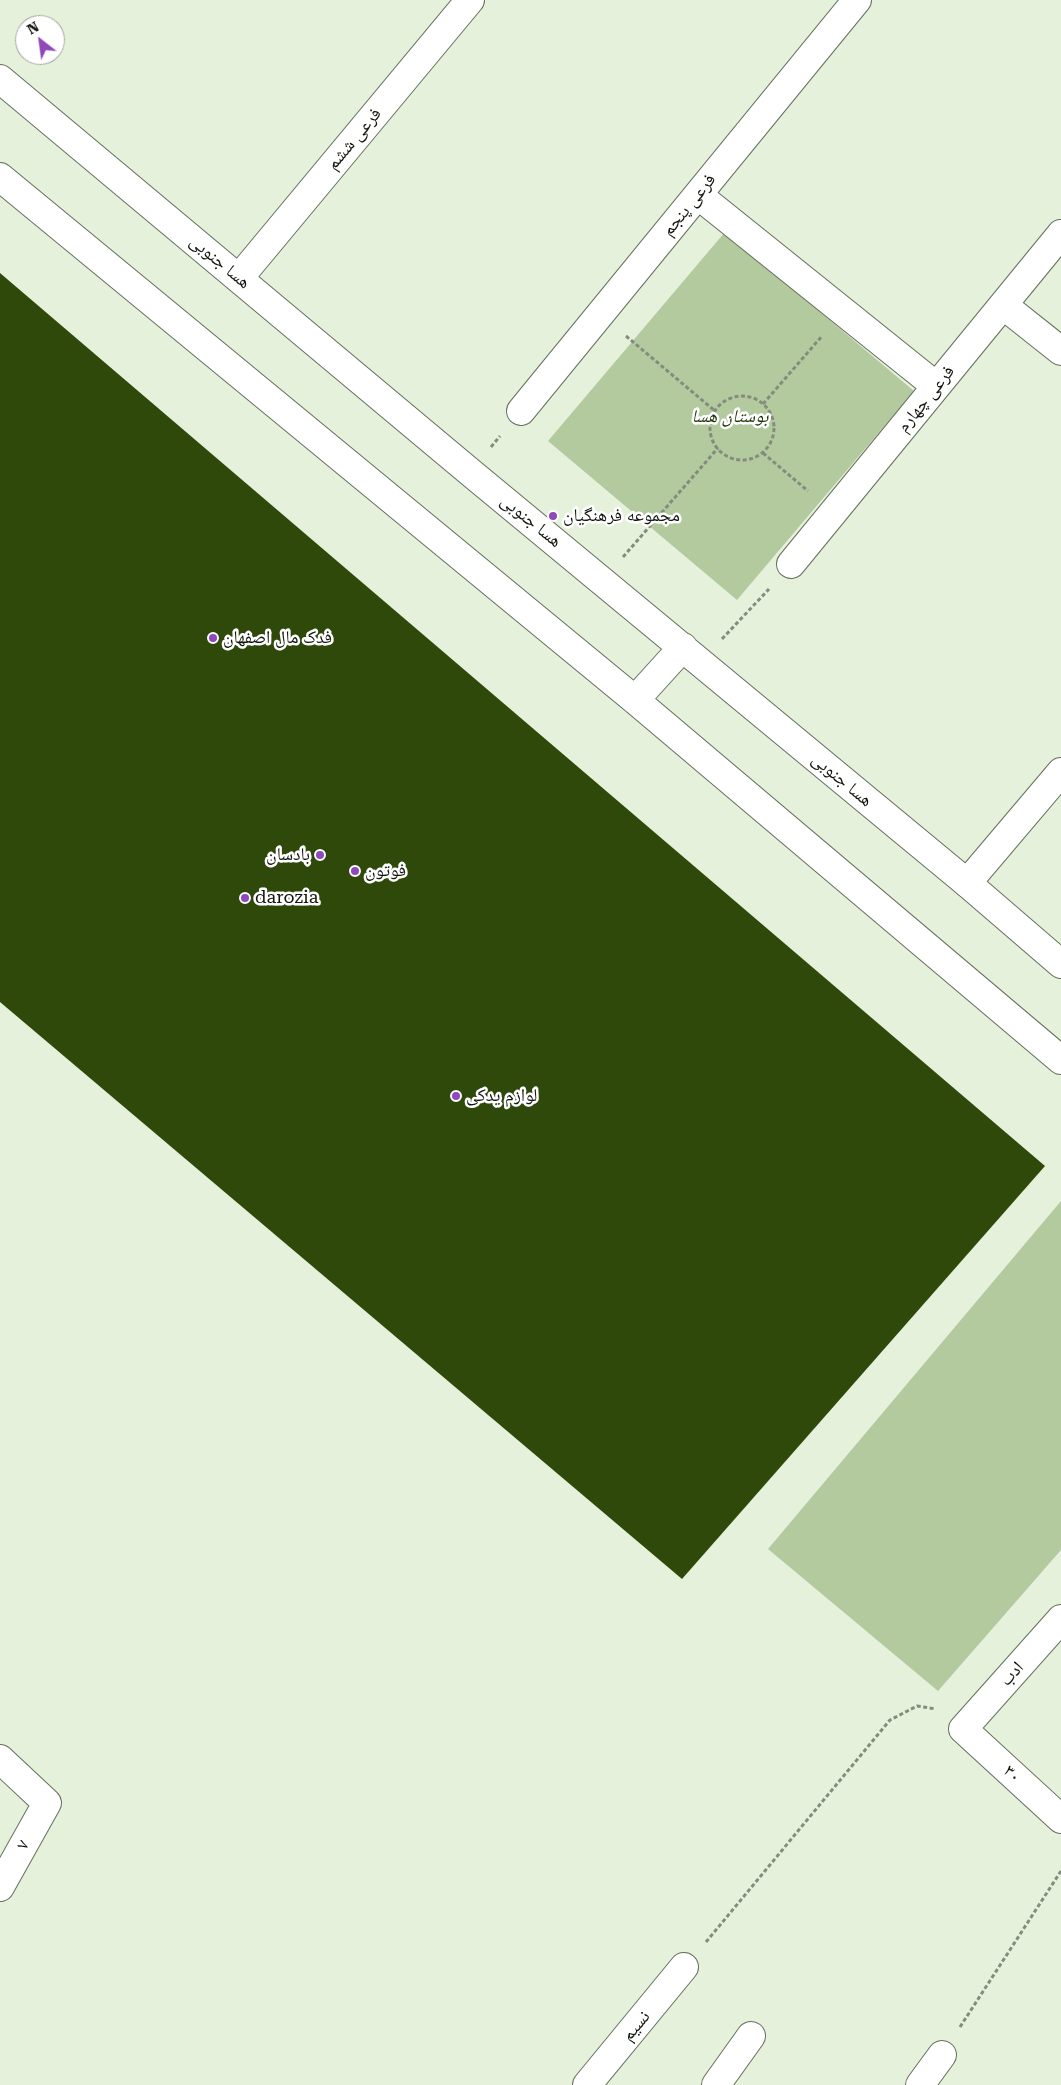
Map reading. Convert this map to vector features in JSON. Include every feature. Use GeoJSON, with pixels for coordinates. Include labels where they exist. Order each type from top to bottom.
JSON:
{"type":"FeatureCollection","features":[{"type":"Feature","properties":{"kind":"main road","name":"فرعی ششم"},"geometry":{"type":"LineString","coordinates":[[239,278],[470,0]]}},
{"type":"Feature","properties":{"kind":"main road","name":"فرعی پنجم"},"geometry":{"type":"LineString","coordinates":[[522,411],[857,0]]}},
{"type":"Feature","properties":{"kind":"main road","name":"هسا جنوبی"},"geometry":{"type":"LineString","coordinates":[[0,79],[470,472],[603,580],[967,883],[1061,964]]}},
{"type":"Feature","properties":{"kind":"main road"},"geometry":{"type":"LineString","coordinates":[[0,177],[635,700],[1061,1060]]}},
{"type":"Feature","properties":{"kind":"main road"},"geometry":{"type":"LineString","coordinates":[[698,195],[936,386]]}},
{"type":"Feature","properties":{"kind":"main road","name":"فرعی چهارم"},"geometry":{"type":"LineString","coordinates":[[792,564],[1061,234]]}},
{"type":"Feature","properties":{"kind":"main road"},"geometry":{"type":"LineString","coordinates":[[1002,305],[1061,351]]}},
{"type":"Feature","properties":{"kind":"main road"},"geometry":{"type":"LineString","coordinates":[[635,700],[692,655]]}},
{"type":"Feature","properties":{"kind":"main road"},"geometry":{"type":"LineString","coordinates":[[967,883],[1061,772]]}},
{"type":"Feature","properties":{"kind":"main road","name":"ادب"},"geometry":{"type":"LineString","coordinates":[[963,1729],[1061,1619]]}},
{"type":"Feature","properties":{"kind":"main road","name":"۳۰"},"geometry":{"type":"LineString","coordinates":[[963,1729],[1061,1819]]}},
{"type":"Feature","properties":{"kind":"main road","name":"۷"},"geometry":{"type":"LineString","coordinates":[[0,1759],[47,1803],[0,1887]]}},
{"type":"Feature","properties":{"kind":"main road","name":"نسیم"},"geometry":{"type":"LineString","coordinates":[[587,2085],[684,1967]]}},
{"type":"Feature","properties":{"kind":"main road"},"geometry":{"type":"LineString","coordinates":[[716,2085],[751,2036]]}},
{"type":"Feature","properties":{"kind":"main road"},"geometry":{"type":"LineString","coordinates":[[920,2085],[942,2055]]}},
{"type":"Feature","properties":{"kind":"path"},"geometry":{"type":"LineString","coordinates":[[763,404],[827,330]]}},
{"type":"Feature","properties":{"kind":"path"},"geometry":{"type":"LineString","coordinates":[[632,342],[716,411]]}},
{"type":"Feature","properties":{"kind":"path"},"geometry":{"type":"LineString","coordinates":[[743,396],[763,404],[770,412],[774,423],[774,434],[770,444],[763,453],[754,458],[745,460],[725,455],[718,448],[710,430],[716,411],[722,403],[732,398],[743,396]]}},
{"type":"Feature","properties":{"kind":"path"},"geometry":{"type":"LineString","coordinates":[[470,472],[522,411]]}},
{"type":"Feature","properties":{"kind":"path"},"geometry":{"type":"LineString","coordinates":[[603,580],[718,448]]}},
{"type":"Feature","properties":{"kind":"path"},"geometry":{"type":"LineString","coordinates":[[763,453],[813,496]]}},
{"type":"Feature","properties":{"kind":"path"},"geometry":{"type":"LineString","coordinates":[[692,655],[792,564]]}},
{"type":"Feature","properties":{"kind":"path"},"geometry":{"type":"LineString","coordinates":[[684,1967],[890,1720],[917,1706],[940,1710],[963,1729]]}},
{"type":"Feature","properties":{"kind":"path"},"geometry":{"type":"LineString","coordinates":[[942,2055],[1061,1871]]}},
{"type":"Feature","properties":{"kind":"green space","name":"بوستان هسا"},"geometry":{"type":"Polygon","coordinates":[[[725,232],[914,391],[737,600],[548,441],[725,232]]]}},
{"type":"Feature","properties":{"kind":"green space"},"geometry":{"type":"Polygon","coordinates":[[[1061,1201],[1061,1550],[938,1691],[768,1549],[1061,1201]]]}},
{"type":"Feature","properties":{"kind":"building","name":"فدک مال اصفهان"},"geometry":{"type":"Polygon","coordinates":[[[0,273],[1045,1166],[682,1579],[0,1002],[0,273]]]}},
{"type":"Feature","properties":{"kind":"place","name":"مجموعه فرهنگیان"},"geometry":{"type":"Point","coordinates":[553,516]}},
{"type":"Feature","properties":{"kind":"place","name":"فدک مال اصفهان"},"geometry":{"type":"Point","coordinates":[213,638]}},
{"type":"Feature","properties":{"kind":"place","name":"بادسان"},"geometry":{"type":"Point","coordinates":[320,855]}},
{"type":"Feature","properties":{"kind":"place","name":"فوتون"},"geometry":{"type":"Point","coordinates":[355,871]}},
{"type":"Feature","properties":{"kind":"place","name":"darozia"},"geometry":{"type":"Point","coordinates":[245,898]}},
{"type":"Feature","properties":{"kind":"place","name":"لوازم یدکی"},"geometry":{"type":"Point","coordinates":[456,1096]}}]}
